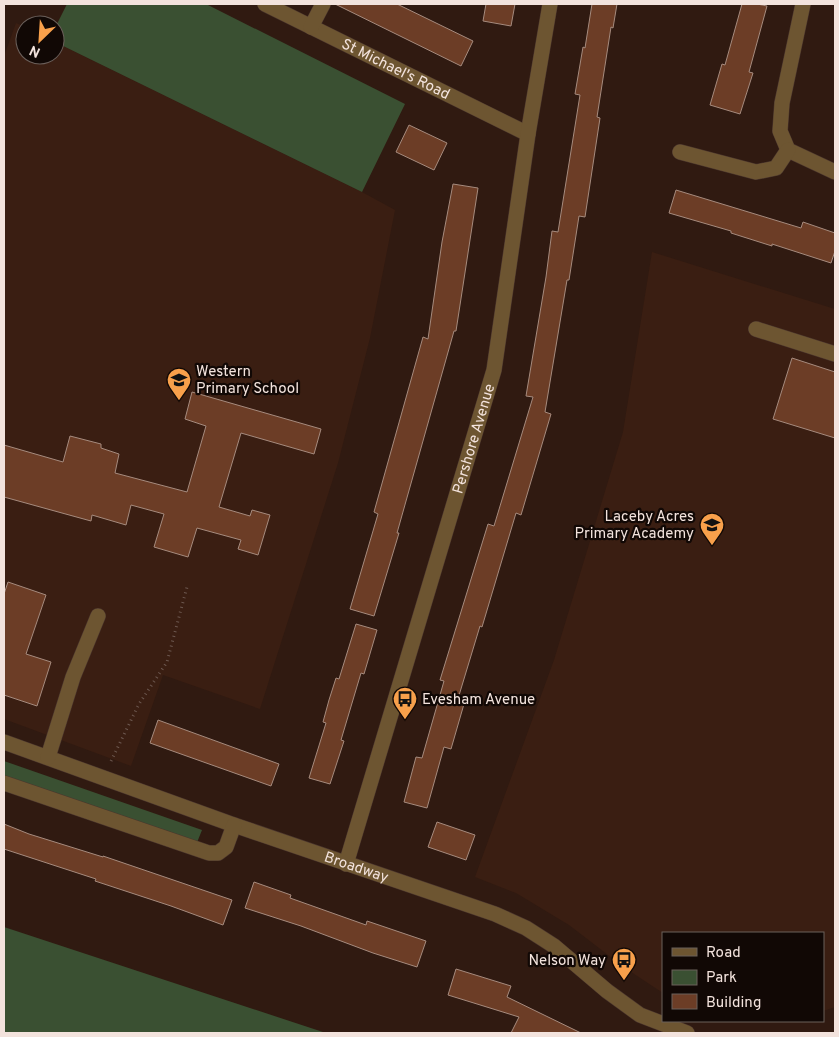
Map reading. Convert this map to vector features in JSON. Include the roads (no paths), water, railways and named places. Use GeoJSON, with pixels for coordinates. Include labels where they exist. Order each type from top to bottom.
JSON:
{"type":"FeatureCollection","features":[{"type":"Feature","properties":{"kind":"street","name":"St Michael's Road"},"geometry":{"type":"LineString","coordinates":[[265,4],[528,134]]}},
{"type":"Feature","properties":{"kind":"street"},"geometry":{"type":"LineString","coordinates":[[311,27],[323,4]]}},
{"type":"Feature","properties":{"kind":"street","name":"Pershore Avenue"},"geometry":{"type":"LineString","coordinates":[[346,864],[494,370],[528,134],[550,4]]}},
{"type":"Feature","properties":{"kind":"street"},"geometry":{"type":"LineString","coordinates":[[803,4],[782,103],[780,131],[788,150],[835,172]]}},
{"type":"Feature","properties":{"kind":"street"},"geometry":{"type":"LineString","coordinates":[[680,152],[756,172],[776,168],[788,150]]}},
{"type":"Feature","properties":{"kind":"street"},"geometry":{"type":"LineString","coordinates":[[756,329],[835,354]]}},
{"type":"Feature","properties":{"kind":"street"},"geometry":{"type":"LineString","coordinates":[[48,758],[73,677],[98,616]]}},
{"type":"Feature","properties":{"kind":"street","name":"Broadway"},"geometry":{"type":"LineString","coordinates":[[4,742],[234,825],[496,914],[526,928],[554,946],[607,991],[640,1015],[687,1033]]}},
{"type":"Feature","properties":{"kind":"street"},"geometry":{"type":"LineString","coordinates":[[4,783],[210,853],[218,854],[226,847],[234,825]]}},
{"type":"Feature","properties":{"kind":"place","name":"Western Primary School"},"geometry":{"type":"Point","coordinates":[179,401]}},
{"type":"Feature","properties":{"kind":"place","name":"Laceby Acres Primary Academy"},"geometry":{"type":"Point","coordinates":[712,546]}},
{"type":"Feature","properties":{"kind":"place","name":"Evesham Avenue"},"geometry":{"type":"Point","coordinates":[405,720]}},
{"type":"Feature","properties":{"kind":"place","name":"Nelson Way"},"geometry":{"type":"Point","coordinates":[624,981]}}]}
